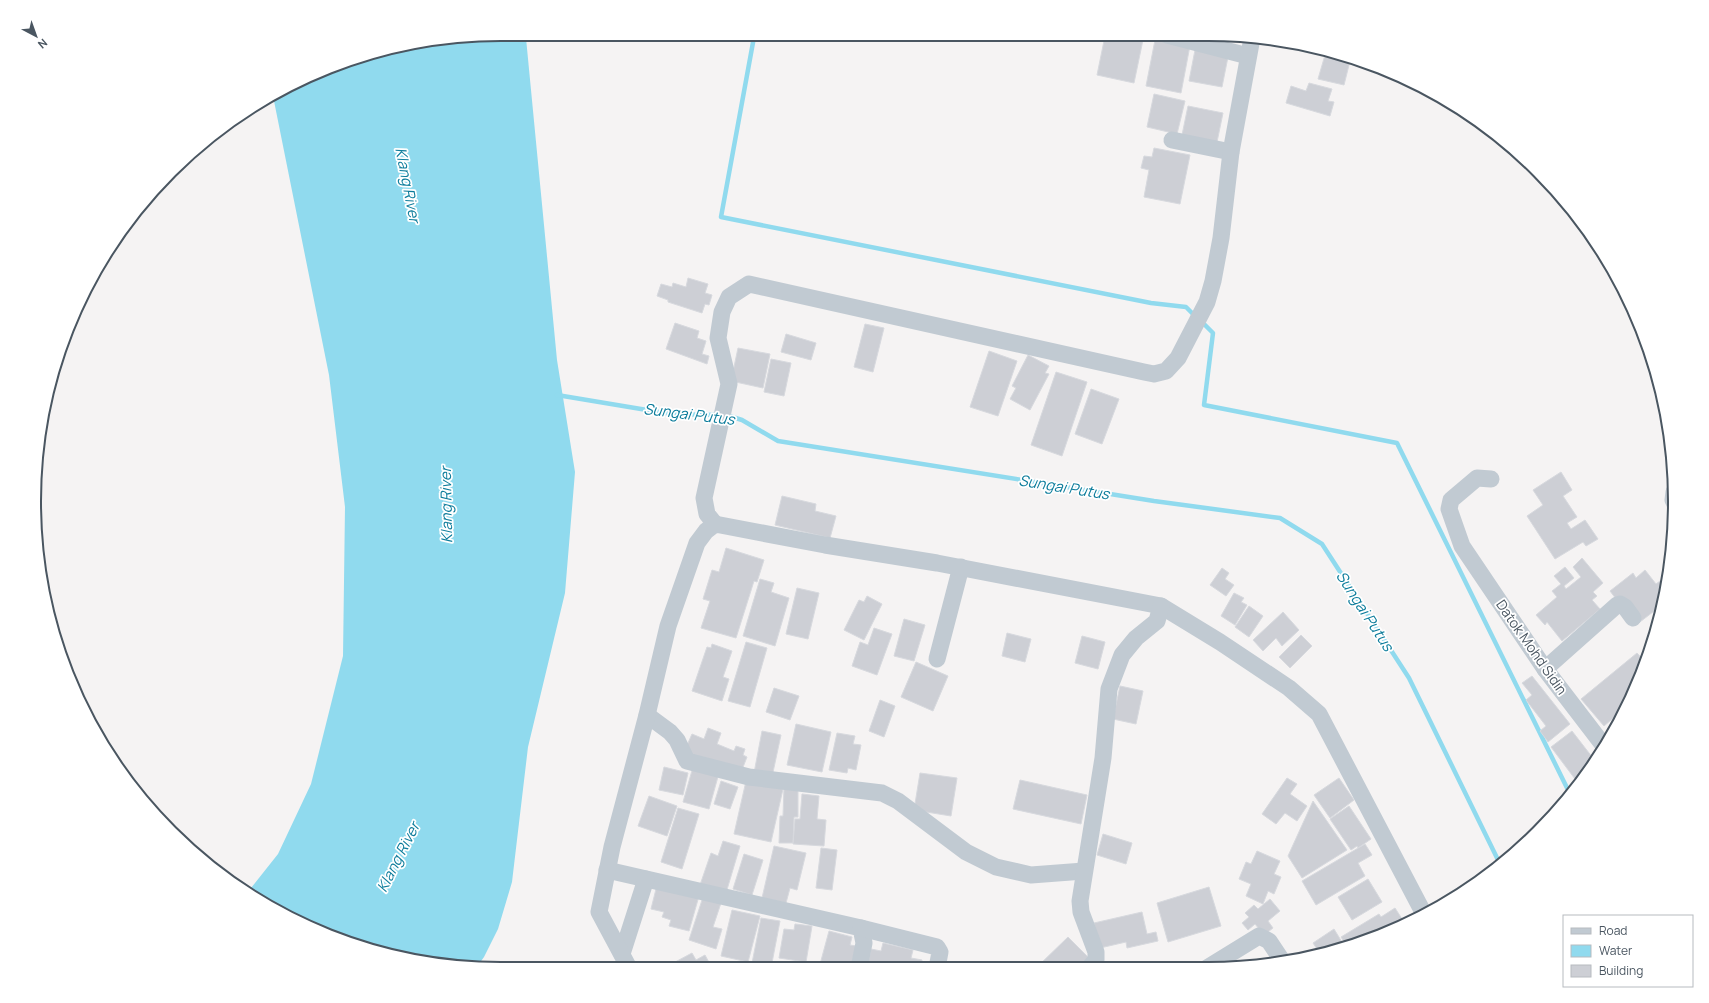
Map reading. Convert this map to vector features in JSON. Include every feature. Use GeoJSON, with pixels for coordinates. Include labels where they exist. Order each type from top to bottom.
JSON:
{"type":"FeatureCollection","features":[{"type":"Feature","properties":{"kind":"street"},"geometry":{"type":"LineString","coordinates":[[1189,41],[1248,56]]}},
{"type":"Feature","properties":{"kind":"street"},"geometry":{"type":"LineString","coordinates":[[1251,43],[1231,152],[1221,238],[1213,281],[1207,302],[1178,358],[1166,371],[1154,374],[749,284],[729,297],[722,312],[718,338],[729,384],[704,498],[708,514],[715,524],[961,567],[1161,606],[1220,642],[1289,688],[1319,714],[1421,909]]}},
{"type":"Feature","properties":{"kind":"street"},"geometry":{"type":"LineString","coordinates":[[1172,140],[1231,152]]}},
{"type":"Feature","properties":{"kind":"street","name":"Datok Mohd Sidin"},"geometry":{"type":"LineString","coordinates":[[1491,479],[1477,478],[1451,500],[1449,509],[1462,546],[1545,669],[1600,741]]}},
{"type":"Feature","properties":{"kind":"street"},"geometry":{"type":"LineString","coordinates":[[626,961],[599,912],[607,870],[647,715],[668,626],[697,543],[706,531],[715,524]]}},
{"type":"Feature","properties":{"kind":"street"},"geometry":{"type":"LineString","coordinates":[[937,659],[961,567]]}},
{"type":"Feature","properties":{"kind":"street"},"geometry":{"type":"LineString","coordinates":[[1545,669],[1616,605],[1620,604],[1625,607],[1633,618]]}},
{"type":"Feature","properties":{"kind":"street"},"geometry":{"type":"LineString","coordinates":[[1094,962],[1096,960],[1096,952],[1081,912],[1080,901],[1103,758],[1109,690],[1122,655],[1136,638],[1157,621],[1161,606]]}},
{"type":"Feature","properties":{"kind":"street"},"geometry":{"type":"LineString","coordinates":[[647,715],[670,732],[677,740],[687,760],[749,777],[882,793],[898,801],[966,852],[996,867],[1032,875],[1084,871]]}},
{"type":"Feature","properties":{"kind":"street"},"geometry":{"type":"LineString","coordinates":[[607,870],[861,928],[937,947],[940,952],[938,962]]}},
{"type":"Feature","properties":{"kind":"street"},"geometry":{"type":"LineString","coordinates":[[626,961],[646,879]]}},
{"type":"Feature","properties":{"kind":"street"},"geometry":{"type":"LineString","coordinates":[[860,962],[864,943],[861,928]]}},
{"type":"Feature","properties":{"kind":"street"},"geometry":{"type":"LineString","coordinates":[[1216,962],[1259,936],[1269,941],[1279,956]]}},
{"type":"Feature","properties":{"kind":"water","name":"Klang River"},"geometry":{"type":"Polygon","coordinates":[[[526,41],[557,360],[575,472],[565,593],[528,747],[512,882],[498,929],[481,961],[441,958],[412,953],[353,938],[298,915],[251,887],[278,854],[311,784],[343,656],[345,507],[329,375],[274,101],[298,88],[325,76],[353,65],[382,57],[441,45],[471,42],[526,41]]]}},
{"type":"Feature","properties":{"kind":"building"},"geometry":{"type":"Polygon","coordinates":[[[1104,41],[1143,41],[1134,83],[1097,75],[1104,41]]]}},
{"type":"Feature","properties":{"kind":"building"},"geometry":{"type":"Polygon","coordinates":[[[1155,41],[1191,41],[1181,93],[1146,86],[1155,41]]]}},
{"type":"Feature","properties":{"kind":"building"},"geometry":{"type":"Polygon","coordinates":[[[1195,50],[1228,57],[1222,87],[1189,81],[1195,50]]]}},
{"type":"Feature","properties":{"kind":"building"},"geometry":{"type":"Polygon","coordinates":[[[1325,56],[1349,63],[1344,85],[1318,79],[1325,56]]]}},
{"type":"Feature","properties":{"kind":"building"},"geometry":{"type":"Polygon","coordinates":[[[1309,83],[1332,89],[1328,101],[1334,102],[1330,116],[1286,103],[1291,86],[1306,91],[1309,83]]]}},
{"type":"Feature","properties":{"kind":"building"},"geometry":{"type":"Polygon","coordinates":[[[1154,94],[1185,101],[1177,134],[1147,127],[1154,94]]]}},
{"type":"Feature","properties":{"kind":"building"},"geometry":{"type":"Polygon","coordinates":[[[1188,106],[1223,113],[1217,142],[1182,135],[1188,106]]]}},
{"type":"Feature","properties":{"kind":"building"},"geometry":{"type":"Polygon","coordinates":[[[1154,148],[1190,155],[1180,204],[1144,197],[1149,170],[1141,168],[1144,156],[1152,157],[1154,148]]]}},
{"type":"Feature","properties":{"kind":"building"},"geometry":{"type":"Polygon","coordinates":[[[688,278],[708,284],[705,293],[712,295],[709,305],[705,304],[702,313],[668,302],[668,300],[657,296],[661,284],[672,287],[673,283],[686,287],[688,278]]]}},
{"type":"Feature","properties":{"kind":"building"},"geometry":{"type":"Polygon","coordinates":[[[675,323],[699,331],[697,338],[706,341],[702,354],[709,356],[707,364],[666,349],[675,323]]]}},
{"type":"Feature","properties":{"kind":"building"},"geometry":{"type":"Polygon","coordinates":[[[865,324],[884,328],[873,372],[854,367],[865,324]]]}},
{"type":"Feature","properties":{"kind":"building"},"geometry":{"type":"Polygon","coordinates":[[[786,334],[816,343],[811,360],[781,352],[786,334]]]}},
{"type":"Feature","properties":{"kind":"building"},"geometry":{"type":"Polygon","coordinates":[[[738,348],[770,354],[763,388],[731,381],[738,348]]]}},
{"type":"Feature","properties":{"kind":"building"},"geometry":{"type":"Polygon","coordinates":[[[989,351],[1017,361],[998,416],[970,407],[989,351]]]}},
{"type":"Feature","properties":{"kind":"building"},"geometry":{"type":"Polygon","coordinates":[[[1028,355],[1049,366],[1045,373],[1049,374],[1030,410],[1010,399],[1016,388],[1012,386],[1028,355]]]}},
{"type":"Feature","properties":{"kind":"building"},"geometry":{"type":"Polygon","coordinates":[[[771,359],[791,363],[784,396],[764,392],[771,359]]]}},
{"type":"Feature","properties":{"kind":"building"},"geometry":{"type":"Polygon","coordinates":[[[1056,372],[1087,382],[1062,456],[1031,445],[1056,372]]]}},
{"type":"Feature","properties":{"kind":"building"},"geometry":{"type":"Polygon","coordinates":[[[1091,389],[1119,399],[1102,444],[1075,434],[1091,389]]]}},
{"type":"Feature","properties":{"kind":"building"},"geometry":{"type":"Polygon","coordinates":[[[1561,472],[1572,490],[1563,496],[1577,517],[1567,523],[1571,529],[1585,520],[1598,539],[1586,546],[1583,542],[1555,559],[1527,516],[1543,505],[1533,490],[1561,472]]]}},
{"type":"Feature","properties":{"kind":"building"},"geometry":{"type":"Polygon","coordinates":[[[782,496],[816,504],[815,511],[836,516],[830,538],[775,525],[782,496]]]}},
{"type":"Feature","properties":{"kind":"building"},"geometry":{"type":"Polygon","coordinates":[[[726,548],[764,560],[757,582],[754,581],[736,638],[701,628],[710,601],[703,599],[712,570],[719,572],[726,548]]]}},
{"type":"Feature","properties":{"kind":"building"},"geometry":{"type":"Polygon","coordinates":[[[1582,558],[1603,583],[1593,592],[1597,596],[1592,600],[1600,609],[1562,641],[1547,622],[1545,625],[1536,615],[1557,597],[1552,591],[1561,584],[1554,576],[1565,567],[1574,578],[1564,586],[1566,589],[1581,577],[1573,567],[1582,558]]]}},
{"type":"Feature","properties":{"kind":"building"},"geometry":{"type":"Polygon","coordinates":[[[1222,568],[1229,573],[1225,579],[1234,585],[1226,596],[1210,585],[1222,568]]]}},
{"type":"Feature","properties":{"kind":"building"},"geometry":{"type":"Polygon","coordinates":[[[1645,570],[1656,584],[1661,580],[1654,611],[1636,625],[1610,591],[1633,573],[1636,578],[1645,570]]]}},
{"type":"Feature","properties":{"kind":"building"},"geometry":{"type":"Polygon","coordinates":[[[760,579],[774,583],[771,592],[789,598],[775,646],[743,636],[760,579]]]}},
{"type":"Feature","properties":{"kind":"building"},"geometry":{"type":"Polygon","coordinates":[[[797,588],[819,593],[808,639],[786,634],[797,588]]]}},
{"type":"Feature","properties":{"kind":"building"},"geometry":{"type":"Polygon","coordinates":[[[1234,593],[1244,598],[1241,602],[1247,605],[1235,625],[1221,616],[1234,593]]]}},
{"type":"Feature","properties":{"kind":"building"},"geometry":{"type":"Polygon","coordinates":[[[867,596],[882,604],[864,640],[844,630],[859,600],[864,602],[867,596]]]}},
{"type":"Feature","properties":{"kind":"building"},"geometry":{"type":"Polygon","coordinates":[[[1249,606],[1263,616],[1249,637],[1235,627],[1249,606]]]}},
{"type":"Feature","properties":{"kind":"building"},"geometry":{"type":"Polygon","coordinates":[[[1283,612],[1299,630],[1282,646],[1276,638],[1263,651],[1253,640],[1283,612]]]}},
{"type":"Feature","properties":{"kind":"building"},"geometry":{"type":"Polygon","coordinates":[[[904,619],[925,625],[914,661],[894,656],[904,619]]]}},
{"type":"Feature","properties":{"kind":"building"},"geometry":{"type":"Polygon","coordinates":[[[874,628],[892,634],[877,675],[852,666],[860,642],[868,645],[874,628]]]}},
{"type":"Feature","properties":{"kind":"building"},"geometry":{"type":"Polygon","coordinates":[[[1007,633],[1031,639],[1025,662],[1002,656],[1007,633]]]}},
{"type":"Feature","properties":{"kind":"building"},"geometry":{"type":"Polygon","coordinates":[[[1301,635],[1312,646],[1290,668],[1279,657],[1301,635]]]}},
{"type":"Feature","properties":{"kind":"building"},"geometry":{"type":"Polygon","coordinates":[[[1082,636],[1105,642],[1098,669],[1075,663],[1082,636]]]}},
{"type":"Feature","properties":{"kind":"building"},"geometry":{"type":"Polygon","coordinates":[[[746,642],[767,648],[750,707],[728,701],[746,642]]]}},
{"type":"Feature","properties":{"kind":"building"},"geometry":{"type":"Polygon","coordinates":[[[712,644],[732,651],[723,677],[729,679],[722,701],[692,691],[707,647],[711,648],[712,644]]]}},
{"type":"Feature","properties":{"kind":"building"},"geometry":{"type":"Polygon","coordinates":[[[1637,653],[1641,658],[1621,705],[1614,717],[1604,726],[1581,699],[1637,653]]]}},
{"type":"Feature","properties":{"kind":"building"},"geometry":{"type":"Polygon","coordinates":[[[916,662],[948,676],[933,711],[901,697],[916,662]]]}},
{"type":"Feature","properties":{"kind":"building"},"geometry":{"type":"Polygon","coordinates":[[[1532,676],[1570,724],[1548,742],[1540,731],[1546,726],[1526,700],[1532,695],[1522,683],[1532,676]]]}},
{"type":"Feature","properties":{"kind":"building"},"geometry":{"type":"Polygon","coordinates":[[[1120,686],[1143,691],[1136,724],[1113,719],[1120,686]]]}},
{"type":"Feature","properties":{"kind":"building"},"geometry":{"type":"Polygon","coordinates":[[[774,688],[799,696],[790,720],[766,712],[774,688]]]}},
{"type":"Feature","properties":{"kind":"building"},"geometry":{"type":"Polygon","coordinates":[[[880,700],[895,706],[884,737],[869,731],[880,700]]]}},
{"type":"Feature","properties":{"kind":"building"},"geometry":{"type":"Polygon","coordinates":[[[796,724],[831,732],[822,772],[787,765],[796,724]]]}},
{"type":"Feature","properties":{"kind":"building"},"geometry":{"type":"Polygon","coordinates":[[[708,728],[721,733],[717,744],[734,751],[736,746],[745,749],[743,755],[747,757],[740,775],[684,752],[692,734],[704,739],[708,728]]]}},
{"type":"Feature","properties":{"kind":"building"},"geometry":{"type":"Polygon","coordinates":[[[762,731],[781,735],[772,777],[754,773],[762,731]]]}},
{"type":"Feature","properties":{"kind":"building"},"geometry":{"type":"Polygon","coordinates":[[[1572,731],[1591,755],[1575,779],[1551,747],[1572,731]]]}},
{"type":"Feature","properties":{"kind":"building"},"geometry":{"type":"Polygon","coordinates":[[[837,733],[855,736],[853,744],[861,745],[856,770],[848,768],[847,773],[829,770],[837,733]]]}},
{"type":"Feature","properties":{"kind":"building"},"geometry":{"type":"Polygon","coordinates":[[[664,767],[688,773],[683,795],[659,790],[664,767]]]}},
{"type":"Feature","properties":{"kind":"building"},"geometry":{"type":"Polygon","coordinates":[[[693,767],[719,773],[709,809],[683,802],[693,767]]]}},
{"type":"Feature","properties":{"kind":"building"},"geometry":{"type":"Polygon","coordinates":[[[920,773],[957,778],[951,816],[914,810],[920,773]]]}},
{"type":"Feature","properties":{"kind":"building"},"geometry":{"type":"Polygon","coordinates":[[[1287,778],[1297,784],[1290,794],[1307,806],[1297,821],[1285,813],[1276,824],[1262,814],[1287,778]]]}},
{"type":"Feature","properties":{"kind":"building"},"geometry":{"type":"Polygon","coordinates":[[[1339,778],[1354,800],[1330,818],[1314,795],[1339,778]]]}},
{"type":"Feature","properties":{"kind":"building"},"geometry":{"type":"Polygon","coordinates":[[[1020,780],[1087,795],[1081,824],[1013,809],[1020,780]]]}},
{"type":"Feature","properties":{"kind":"building"},"geometry":{"type":"Polygon","coordinates":[[[721,781],[738,787],[730,809],[714,804],[721,781]]]}},
{"type":"Feature","properties":{"kind":"building"},"geometry":{"type":"Polygon","coordinates":[[[746,781],[783,789],[771,842],[734,834],[746,781]]]}},
{"type":"Feature","properties":{"kind":"building"},"geometry":{"type":"Polygon","coordinates":[[[784,788],[798,789],[798,817],[794,817],[793,843],[779,843],[780,816],[783,816],[784,788]]]}},
{"type":"Feature","properties":{"kind":"building"},"geometry":{"type":"Polygon","coordinates":[[[802,794],[819,796],[817,819],[826,820],[824,846],[793,844],[795,819],[800,819],[802,794]]]}},
{"type":"Feature","properties":{"kind":"building"},"geometry":{"type":"Polygon","coordinates":[[[649,796],[677,806],[667,836],[638,826],[649,796]]]}},
{"type":"Feature","properties":{"kind":"building"},"geometry":{"type":"Polygon","coordinates":[[[1313,801],[1347,850],[1302,878],[1288,856],[1313,801]]]}},
{"type":"Feature","properties":{"kind":"building"},"geometry":{"type":"Polygon","coordinates":[[[1349,806],[1371,839],[1358,848],[1357,846],[1351,850],[1330,819],[1349,806]]]}},
{"type":"Feature","properties":{"kind":"building"},"geometry":{"type":"Polygon","coordinates":[[[678,808],[699,814],[682,869],[661,862],[678,808]]]}},
{"type":"Feature","properties":{"kind":"building"},"geometry":{"type":"Polygon","coordinates":[[[1103,834],[1132,843],[1126,864],[1097,855],[1103,834]]]}},
{"type":"Feature","properties":{"kind":"building"},"geometry":{"type":"Polygon","coordinates":[[[723,841],[740,846],[726,893],[700,885],[711,853],[718,856],[723,841]]]}},
{"type":"Feature","properties":{"kind":"building"},"geometry":{"type":"Polygon","coordinates":[[[1365,844],[1372,855],[1358,863],[1365,876],[1316,905],[1302,881],[1365,844]]]}},
{"type":"Feature","properties":{"kind":"building"},"geometry":{"type":"Polygon","coordinates":[[[774,846],[806,853],[797,890],[790,888],[786,903],[762,898],[774,846]]]}},
{"type":"Feature","properties":{"kind":"building"},"geometry":{"type":"Polygon","coordinates":[[[821,848],[837,850],[832,890],[816,888],[821,848]]]}},
{"type":"Feature","properties":{"kind":"building"},"geometry":{"type":"Polygon","coordinates":[[[1257,851],[1280,861],[1274,874],[1281,877],[1274,894],[1268,891],[1263,904],[1246,896],[1251,884],[1239,879],[1246,862],[1251,864],[1257,851]]]}},
{"type":"Feature","properties":{"kind":"building"},"geometry":{"type":"Polygon","coordinates":[[[744,854],[763,860],[752,895],[733,889],[744,854]]]}},
{"type":"Feature","properties":{"kind":"building"},"geometry":{"type":"Polygon","coordinates":[[[1368,879],[1382,902],[1352,920],[1338,897],[1368,879]]]}},
{"type":"Feature","properties":{"kind":"building"},"geometry":{"type":"Polygon","coordinates":[[[657,885],[699,896],[689,931],[669,926],[671,920],[662,917],[664,912],[651,909],[657,885]]]}},
{"type":"Feature","properties":{"kind":"building"},"geometry":{"type":"Polygon","coordinates":[[[1209,887],[1221,926],[1168,942],[1157,903],[1209,887]]]}},
{"type":"Feature","properties":{"kind":"building"},"geometry":{"type":"Polygon","coordinates":[[[703,897],[721,903],[713,927],[722,929],[716,949],[689,940],[703,897]]]}},
{"type":"Feature","properties":{"kind":"building"},"geometry":{"type":"Polygon","coordinates":[[[1270,899],[1280,911],[1268,921],[1273,928],[1264,935],[1255,924],[1248,930],[1242,923],[1249,917],[1245,913],[1254,905],[1258,909],[1270,899]]]}},
{"type":"Feature","properties":{"kind":"building"},"geometry":{"type":"Polygon","coordinates":[[[1395,908],[1402,919],[1356,938],[1344,941],[1341,937],[1379,914],[1381,917],[1395,908]]]}},
{"type":"Feature","properties":{"kind":"building"},"geometry":{"type":"Polygon","coordinates":[[[732,910],[760,916],[748,962],[721,956],[732,910]]]}},
{"type":"Feature","properties":{"kind":"building"},"geometry":{"type":"Polygon","coordinates":[[[1142,912],[1147,934],[1156,932],[1158,941],[1127,948],[1126,942],[1100,948],[1094,923],[1142,912]]]}},
{"type":"Feature","properties":{"kind":"building"},"geometry":{"type":"Polygon","coordinates":[[[761,918],[780,921],[772,962],[752,962],[761,918]]]}},
{"type":"Feature","properties":{"kind":"building"},"geometry":{"type":"Polygon","coordinates":[[[795,924],[812,926],[806,962],[779,958],[784,929],[794,930],[795,924]]]}},
{"type":"Feature","properties":{"kind":"building"},"geometry":{"type":"Polygon","coordinates":[[[1334,929],[1342,942],[1317,948],[1313,943],[1334,929]]]}},
{"type":"Feature","properties":{"kind":"building"},"geometry":{"type":"Polygon","coordinates":[[[829,931],[852,937],[850,945],[856,946],[852,962],[821,962],[829,931]]]}},
{"type":"Feature","properties":{"kind":"building"},"geometry":{"type":"Polygon","coordinates":[[[1068,937],[1089,958],[1085,962],[1042,962],[1068,937]]]}},
{"type":"Feature","properties":{"kind":"building"},"geometry":{"type":"Polygon","coordinates":[[[883,943],[913,950],[911,958],[922,960],[922,962],[868,962],[871,949],[881,951],[883,943]]]}},
{"type":"Feature","properties":{"kind":"building"},"geometry":{"type":"Polygon","coordinates":[[[692,953],[696,960],[705,955],[709,962],[675,962],[692,953]]]}},
{"type":"Feature","properties":{"kind":"waterway"},"geometry":{"type":"LineString","coordinates":[[753,41],[721,217],[1151,303],[1186,307],[1195,316]]}},
{"type":"Feature","properties":{"kind":"waterway"},"geometry":{"type":"LineString","coordinates":[[1201,321],[1213,333],[1204,405],[1397,443],[1567,789]]}},
{"type":"Feature","properties":{"kind":"waterway","name":"Sungai Putus"},"geometry":{"type":"LineString","coordinates":[[557,395],[671,414],[718,415]]}},
{"type":"Feature","properties":{"kind":"waterway","name":"Sungai Putus"},"geometry":{"type":"LineString","coordinates":[[726,415],[742,420],[778,441],[1154,501],[1280,518],[1322,544],[1409,678],[1498,859]]}}]}
